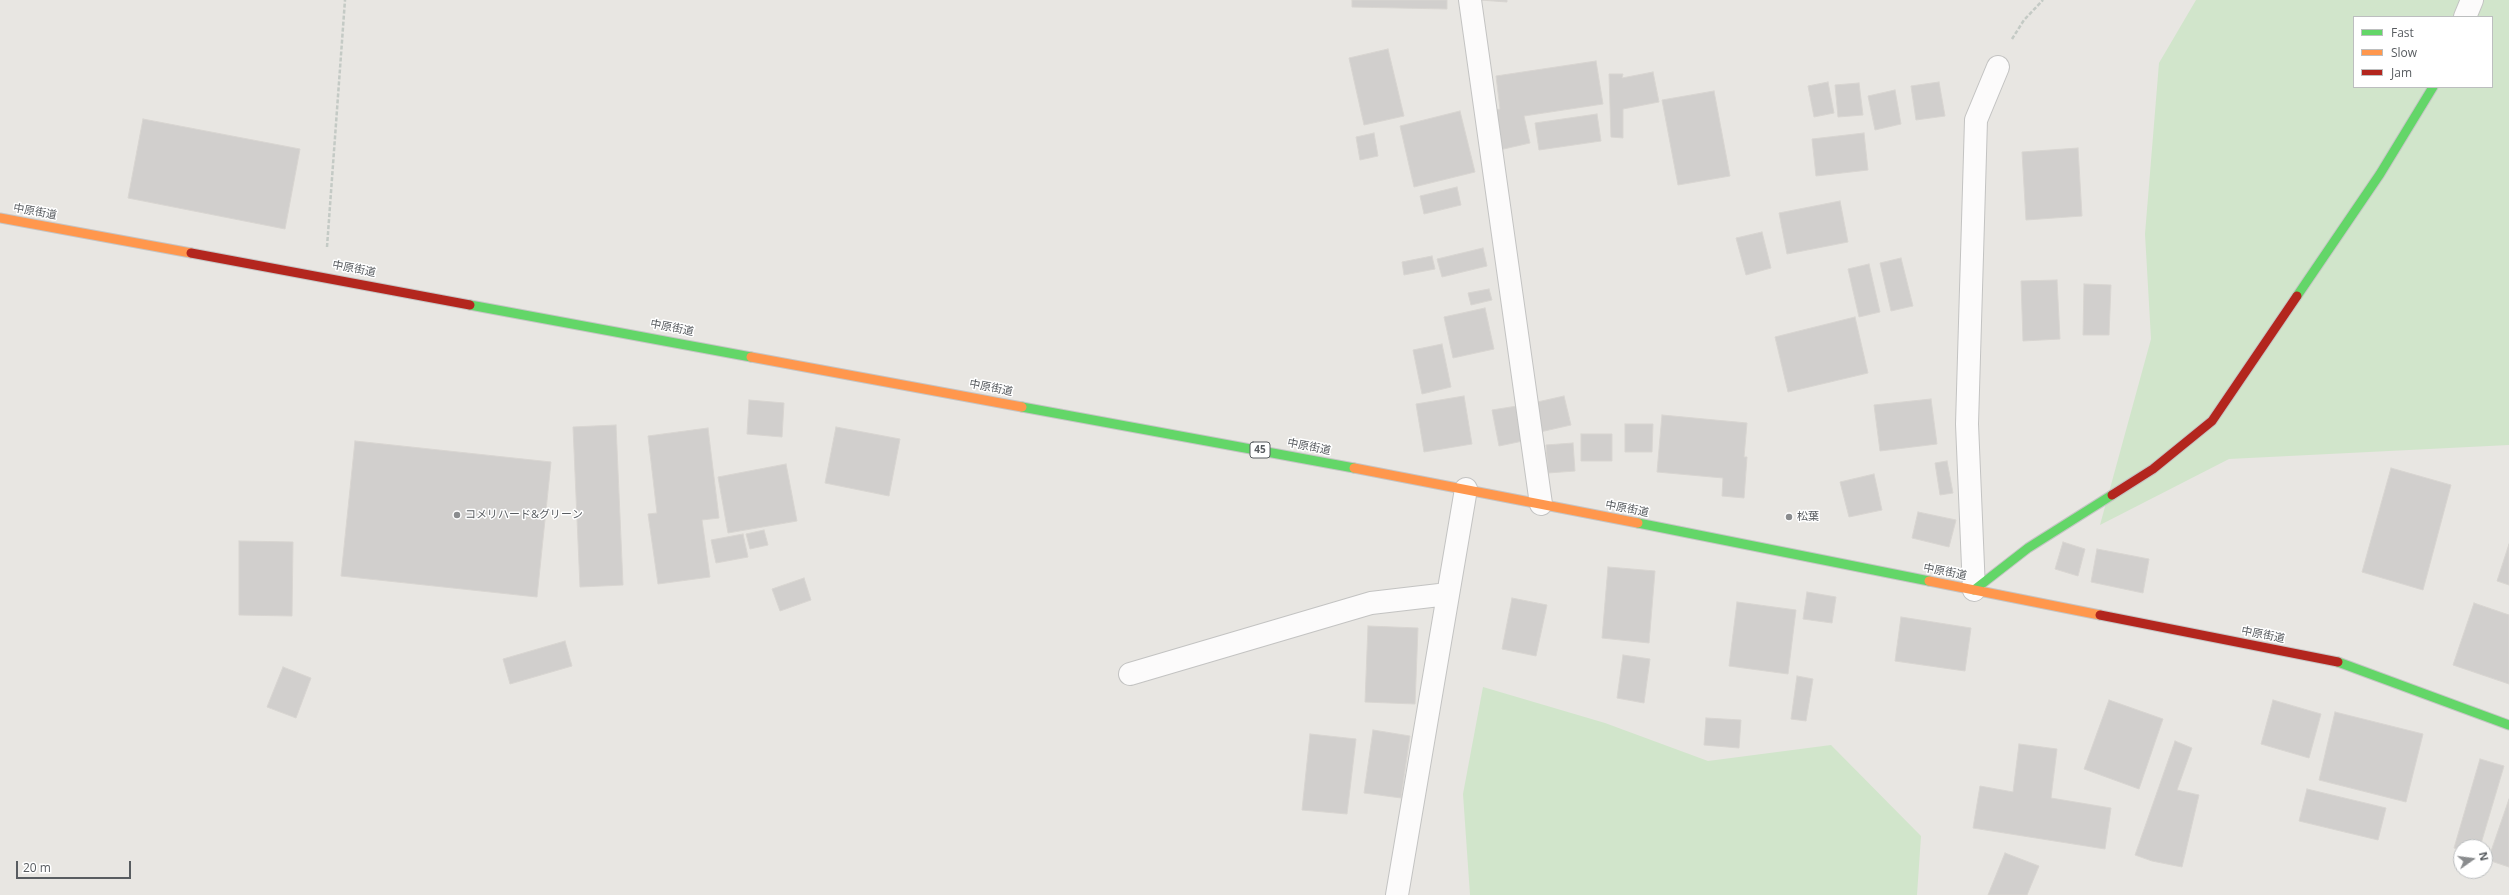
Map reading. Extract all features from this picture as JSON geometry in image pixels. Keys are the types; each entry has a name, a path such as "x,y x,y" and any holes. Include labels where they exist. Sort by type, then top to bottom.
{"main road":[{"path":"1974,590 2028,548 2153,469 2212,420 2380,174 2432,88"},
{"name":"中原街道","path":"0,218 325,276 1466,489 2334,661 2509,725"}],"street":[{"path":"1470,0 1541,504"},
{"path":"2465,16 2472,0"},
{"path":"1974,590 1967,424 1976,120 1998,67"},
{"path":"1397,895 1466,489"},
{"path":"1130,674 1371,603 1448,594"}],"path":[{"path":"325,276 345,0"},
{"path":"1998,67 2024,20 2043,0"}],"green space":[{"path":"2196,0 2509,0 2509,445 2229,459 2100,525 2151,339 2145,234 2159,63"},
{"path":"1483,687 1605,723 1708,761 1831,745 1921,836 1917,895 1470,895 1463,794"}],"building":[{"path":"1352,0 1447,0 1447,9 1352,7"},
{"path":"1480,0 1507,0 1507,2"},
{"path":"1388,49 1404,116 1364,125 1349,58"},
{"path":"1596,61 1603,104 1524,116 1530,143 1495,151 1487,112 1500,109 1496,76"},
{"path":"1653,72 1659,102 1623,109 1623,138 1611,137 1609,74 1623,74 1622,78"},
{"path":"1828,82 1834,113 1814,117 1808,86"},
{"path":"1939,82 1945,116 1916,120 1911,86"},
{"path":"1859,83 1863,115 1838,117 1835,85"},
{"path":"1895,90 1901,124 1875,130 1868,96"},
{"path":"1714,91 1730,176 1678,185 1662,100"},
{"path":"1460,111 1475,172 1414,187 1400,126"},
{"path":"1597,114 1601,141 1539,150 1535,123"},
{"path":"143,119 300,149 285,229 128,198"},
{"path":"1374,133 1378,156 1360,160 1356,137"},
{"path":"1864,133 1868,170 1816,176 1812,139"},
{"path":"2078,148 2082,216 2026,220 2022,152"},
{"path":"1457,187 1461,205 1424,214 1420,196"},
{"path":"1840,201 1848,242 1787,254 1779,213"},
{"path":"1762,232 1771,268 1746,275 1736,238"},
{"path":"1483,248 1487,266 1442,277 1437,259"},
{"path":"1432,256 1435,269 1404,275 1402,262"},
{"path":"1901,258 1913,306 1891,311 1880,263"},
{"path":"1869,264 1880,312 1859,317 1848,269"},
{"path":"2057,280 2060,339 2023,341 2021,281"},
{"path":"2084,284 2111,285 2109,335 2083,335"},
{"path":"1489,289 1492,300 1471,305 1468,293"},
{"path":"1485,308 1494,349 1453,358 1444,317"},
{"path":"1855,317 1868,373 1788,392 1775,337"},
{"path":"1442,344 1451,387 1422,394 1413,350"},
{"path":"1464,396 1472,444 1424,452 1416,404"},
{"path":"1564,396 1571,425 1540,432 1533,403"},
{"path":"1931,399 1937,444 1880,451 1874,405"},
{"path":"749,400 784,403 782,437 747,434"},
{"path":"1517,406 1523,441 1499,446 1492,410"},
{"path":"1662,415 1747,423 1744,457 1747,457 1744,498 1722,496 1723,478 1657,472"},
{"path":"1625,424 1653,424 1652,452 1625,452"},
{"path":"616,425 623,585 580,587 573,427"},
{"path":"836,427 900,439 889,496 825,483"},
{"path":"708,428 719,518 702,520 710,577 658,584 648,514 657,513 648,436"},
{"path":"1581,434 1612,434 1612,461 1581,461"},
{"path":"355,441 551,462 537,597 341,576"},
{"path":"1573,443 1575,471 1548,473 1546,445"},
{"path":"1947,461 1953,493 1940,495 1935,463"},
{"path":"786,464 797,521 728,533 718,477"},
{"path":"2391,468 2451,485 2423,590 2362,572"},
{"path":"1874,474 1882,510 1849,517 1840,482"},
{"path":"1918,512 1956,520 1949,547 1912,538"},
{"path":"764,530 768,545 750,549 746,534"},
{"path":"743,534 748,557 716,563 711,540"},
{"path":"239,541 293,542 292,616 239,615"},
{"path":"2063,542 2085,549 2078,576 2055,569"},
{"path":"2509,544 2509,585 2497,581"},
{"path":"2097,549 2149,559 2143,593 2091,582"},
{"path":"1608,567 1655,571 1649,643 1602,638"},
{"path":"804,578 811,600 780,611 772,589"},
{"path":"1807,592 1836,597 1832,623 1803,619"},
{"path":"1512,598 1547,605 1536,656 1502,649"},
{"path":"1737,602 1796,610 1788,674 1729,666"},
{"path":"2474,603 2509,615 2509,684 2453,665"},
{"path":"1901,617 1971,628 1965,671 1895,661"},
{"path":"1368,626 1418,628 1415,704 1365,702"},
{"path":"565,641 572,666 510,684 503,659"},
{"path":"1623,655 1650,659 1644,703 1617,698"},
{"path":"283,667 311,678 296,718 267,707"},
{"path":"1797,676 1813,679 1806,721 1791,719"},
{"path":"2109,700 2163,719 2139,789 2084,769"},
{"path":"2273,700 2321,714 2309,758 2261,744"},
{"path":"2335,712 2423,734 2406,802 2319,780"},
{"path":"1706,718 1741,720 1739,748 1704,745"},
{"path":"1373,730 1410,736 1401,798 1364,793"},
{"path":"1310,734 1356,739 1347,814 1302,810"},
{"path":"2175,741 2192,748 2177,790 2199,795 2182,867 2152,861 2135,855"},
{"path":"2019,744 2057,749 2051,798 2111,808 2105,849 1973,828 1980,786 2013,792"},
{"path":"2480,759 2504,766 2482,839 2457,839"},
{"path":"2307,789 2386,808 2378,840 2299,821"},
{"path":"2509,799 2509,867 2493,862 2493,845"},
{"path":"2005,853 2039,866 2027,895 1988,895"}],"traffic: fast":[{"path":"2297,296 2380,174 2432,88"},
{"path":"470,305 751,357"},
{"path":"1022,407 1354,468"},
{"path":"1974,590 2028,548 2112,495"},
{"path":"1638,523 1929,581"},
{"path":"2338,662 2509,725"}],"traffic: slow":[{"path":"0,218 191,253"},
{"path":"751,357 1022,407"},
{"path":"1354,468 1638,523"},
{"path":"1929,581 2100,615"}],"traffic: jam":[{"path":"191,253 470,305"},
{"path":"2112,495 2153,469 2212,421 2297,296"},
{"path":"2100,615 2338,662"}],"place":[{"name":"コメリハード&グリーン","path":"457,515"},
{"name":"松葉","path":"1789,517"}]}
